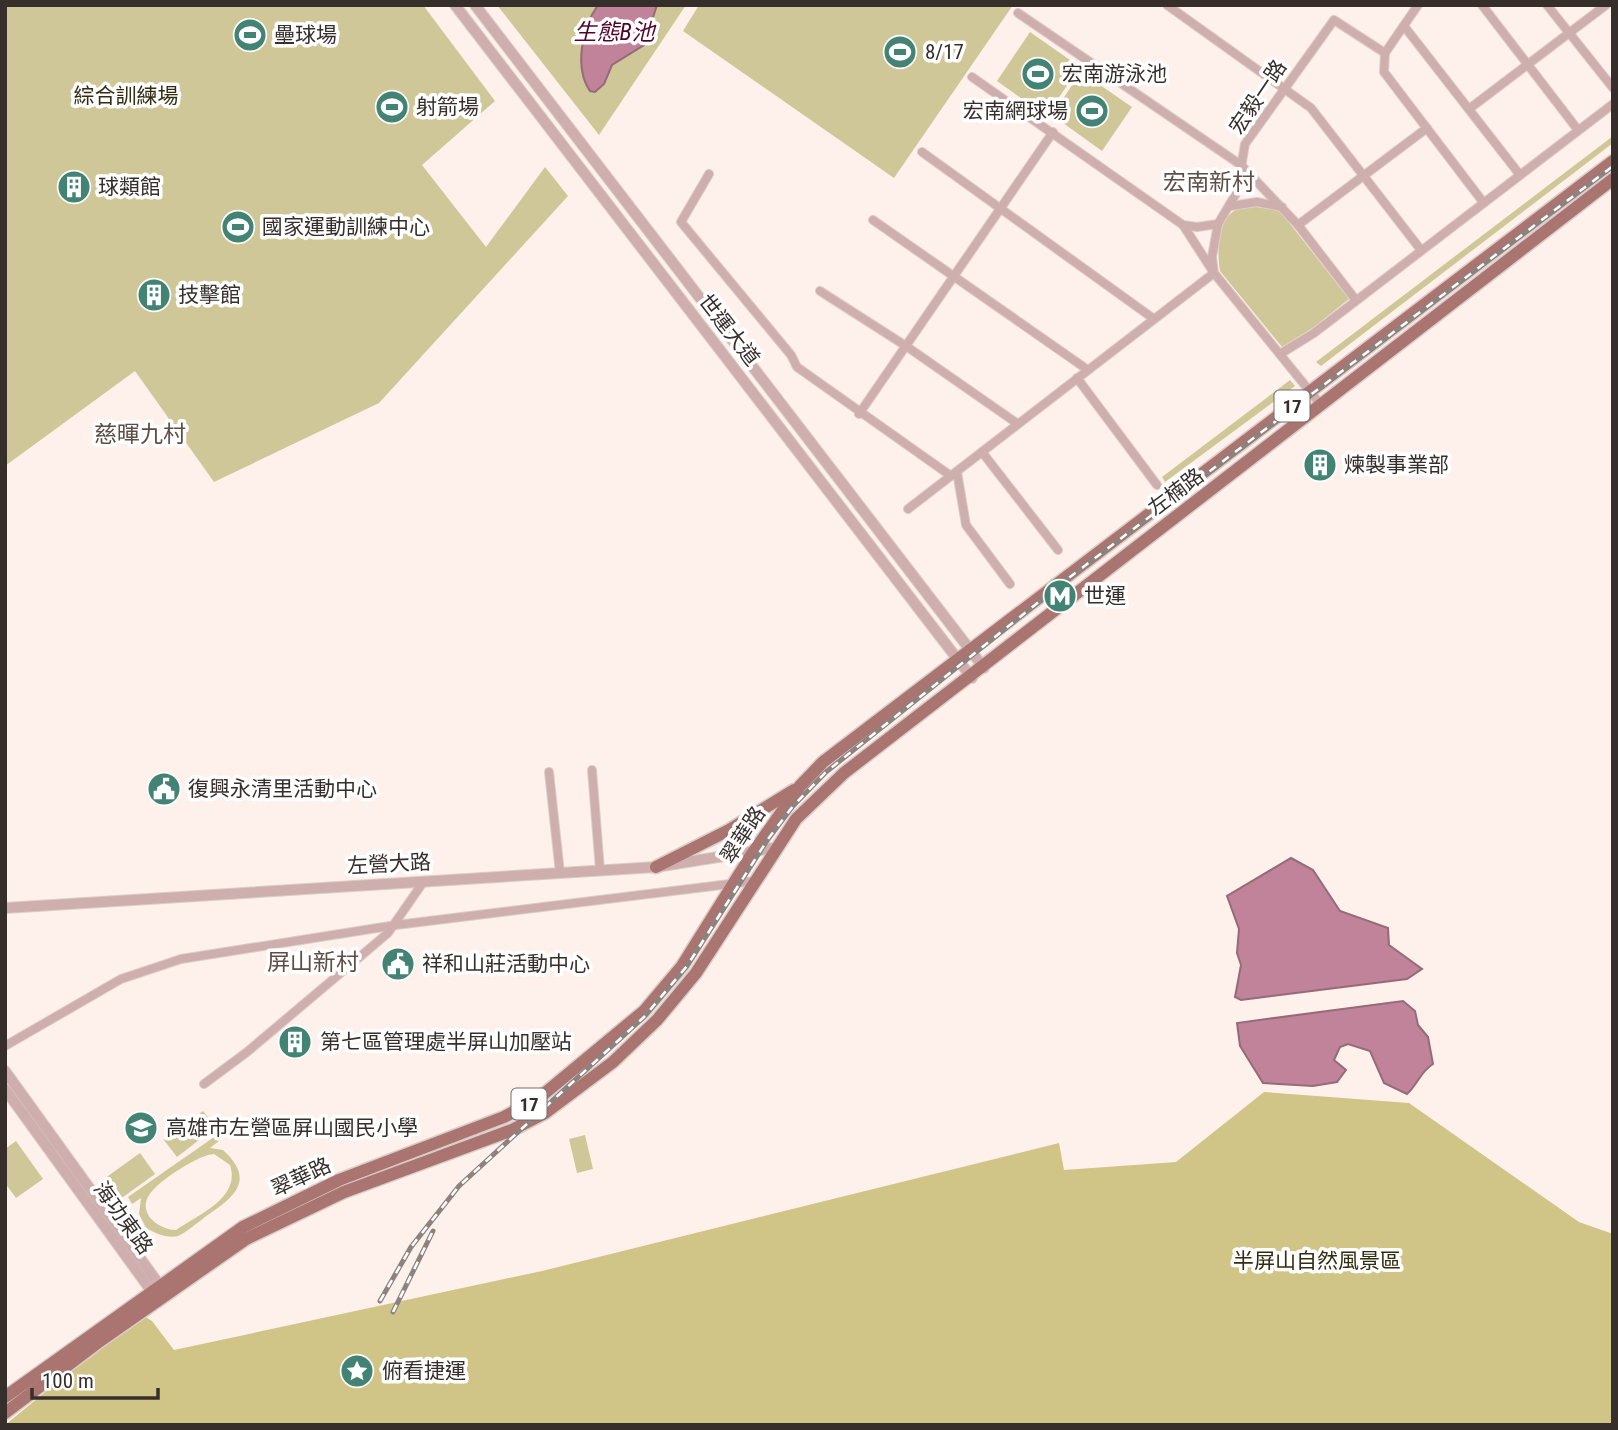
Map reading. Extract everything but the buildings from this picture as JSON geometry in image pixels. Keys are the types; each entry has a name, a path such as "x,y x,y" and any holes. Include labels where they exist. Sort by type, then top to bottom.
{"main road":[{"name":"左楠路","path":"800,786 824,762 970,649 1613,161"},
{"name":"左楠路","path":"774,848 796,819 845,773 972,678 1613,179"},
{"name":"翠華路","path":"5,1413 243,1227 339,1180 504,1116 539,1098 643,1011 682,966 752,854 800,786"},
{"path":"656,867 729,830 800,786"},
{"name":"翠華路","path":"5,1397 158,1292 281,1220 344,1192 512,1129 545,1113 613,1062 657,1020 696,973 774,848"}],"street":[{"name":"世運大道","path":"455,5 972,678"},
{"name":"世運大道","path":"475,5 984,668"},
{"path":"1167,5 1311,108 1421,250"},
{"path":"1418,5 1385,53 1384,72 1483,202"},
{"path":"1482,5 1578,130"},
{"path":"1547,5 1613,88"},
{"path":"1469,108 1606,5"},
{"path":"1018,13 1241,165 1298,225 1355,299"},
{"name":"宏毅一路","path":"1214,273 1212,257 1221,215 1231,206 1237,192 1248,140 1334,20 1385,53"},
{"path":"1404,26 1520,175"},
{"path":"972,77 1183,225 1214,273 1321,405"},
{"path":"1280,354 1314,333 1613,104"},
{"path":"1298,225 1427,128"},
{"path":"859,414 1053,132"},
{"path":"922,152 1154,319"},
{"path":"709,174 681,222 791,355 797,367 859,414 954,474 966,525 1010,584"},
{"path":"1231,206 1258,202 1282,207"},
{"path":"873,220 1088,370"},
{"path":"1183,225 1197,227 1219,224"},
{"path":"908,509 1214,273"},
{"path":"820,291 906,346 1018,424"},
{"path":"1077,378 1157,485"},
{"path":"982,452 1058,550"},
{"path":"592,770 600,870"},
{"path":"549,772 560,873"},
{"name":"左營大路","path":"5,908 656,867 752,854 774,848"},
{"path":"204,1084 344,972 396,925 425,881"},
{"path":"5,1046 64,1009 132,973 181,959 396,925 754,881"},
{"name":"海功東路","path":"5,1072 60,1156 158,1292"},
{"name":"海功東路","path":"5,1089 60,1156"}],"green space":[{"name":"國家運動訓練中心","path":"5,5 423,5 495,101 422,165 486,247 545,167 568,196 379,403 214,482 135,371 5,466"},
{"path":"497,5 686,5 599,135"},
{"path":"699,5 1013,5 894,178 683,31"},
{"name":"宏南游泳池","path":"1030,32 1080,67 1046,116 997,81"},
{"name":"宏南網球場","path":"1081,72 1132,107 1102,151 1052,115"},
{"path":"1613,136 1613,143 1321,366 1316,362"},
{"path":"1257,207 1280,211 1349,299 1314,327 1282,347 1220,271 1219,247 1224,222 1234,211"},
{"path":"1290,380 1295,386 1165,482 1162,477"},
{"name":"半屏山自然風景區","path":"1264,1092 1409,1103 1579,1222 1613,1234 1613,1425 5,1425 141,1314 152,1321 174,1350 542,1271 1059,1143 1064,1170 1176,1162"},
{"path":"203,1111 216,1127 177,1157 164,1140"},
{"path":"217,1135 220,1140 210,1148 223,1150 233,1161 240,1180 232,1196 224,1203 174,1237 157,1234 146,1228 139,1214 141,1198 132,1204 128,1197","holes":["214,1154 230,1165 232,1177 229,1187 224,1196 206,1211 176,1230 161,1226 150,1217 146,1205 148,1197 158,1185 182,1168 199,1158"]},
{"path":"585,1135 593,1169 577,1173 569,1139"},
{"path":"16,1141 43,1179 16,1198 5,1183 5,1149"},
{"path":"140,1153 155,1174 116,1202 101,1181"}],"water":[{"name":"生態B池","path":"598,5 657,5 644,45 612,65 604,84 595,92 590,91 585,82 581,59 584,36"},
{"path":"1291,858 1313,870 1340,911 1388,928 1389,945 1422,969 1407,979 1241,1000 1235,997 1241,965 1237,953 1239,929 1227,896"},
{"path":"1403,1001 1415,1011 1418,1025 1428,1037 1433,1064 1407,1094 1384,1083 1370,1051 1348,1044 1340,1047 1334,1060 1346,1070 1337,1082 1313,1086 1263,1083 1240,1046 1237,1023"}],"railway":[{"path":"380,1301 411,1247 459,1186 644,1017 687,966 768,839 793,806 826,772 1070,577 1613,166"},
{"path":"393,1312 433,1231"}],"place":[{"name":"壘球場","path":"250,35"},
{"name":"8/17","path":"900,52"},
{"name":"宏南游泳池","path":"1038,74"},
{"name":"射箭場","path":"392,107"},
{"name":"宏南網球場","path":"1092,111"},
{"name":"球類館","path":"74,187"},
{"name":"國家運動訓練中心","path":"238,227"},
{"name":"技擊館","path":"154,295"},
{"name":"煉製事業部","path":"1320,465"},
{"name":"世運","path":"1060,596"},
{"name":"復興永清里活動中心","path":"164,789"},
{"name":"祥和山莊活動中心","path":"398,964"},
{"name":"第七區管理處半屏山加壓站","path":"295,1042"},
{"name":"高雄市左營區屏山國民小學","path":"141,1128"},
{"name":"俯看捷運","path":"357,1371"}],"district":[{"name":"宏南新村","path":"1209,182"},
{"name":"慈暉九村","path":"140,434"},
{"name":"屏山新村","path":"313,962"}],"park label":[{"name":"綜合訓練場","path":"126,96"}]}
